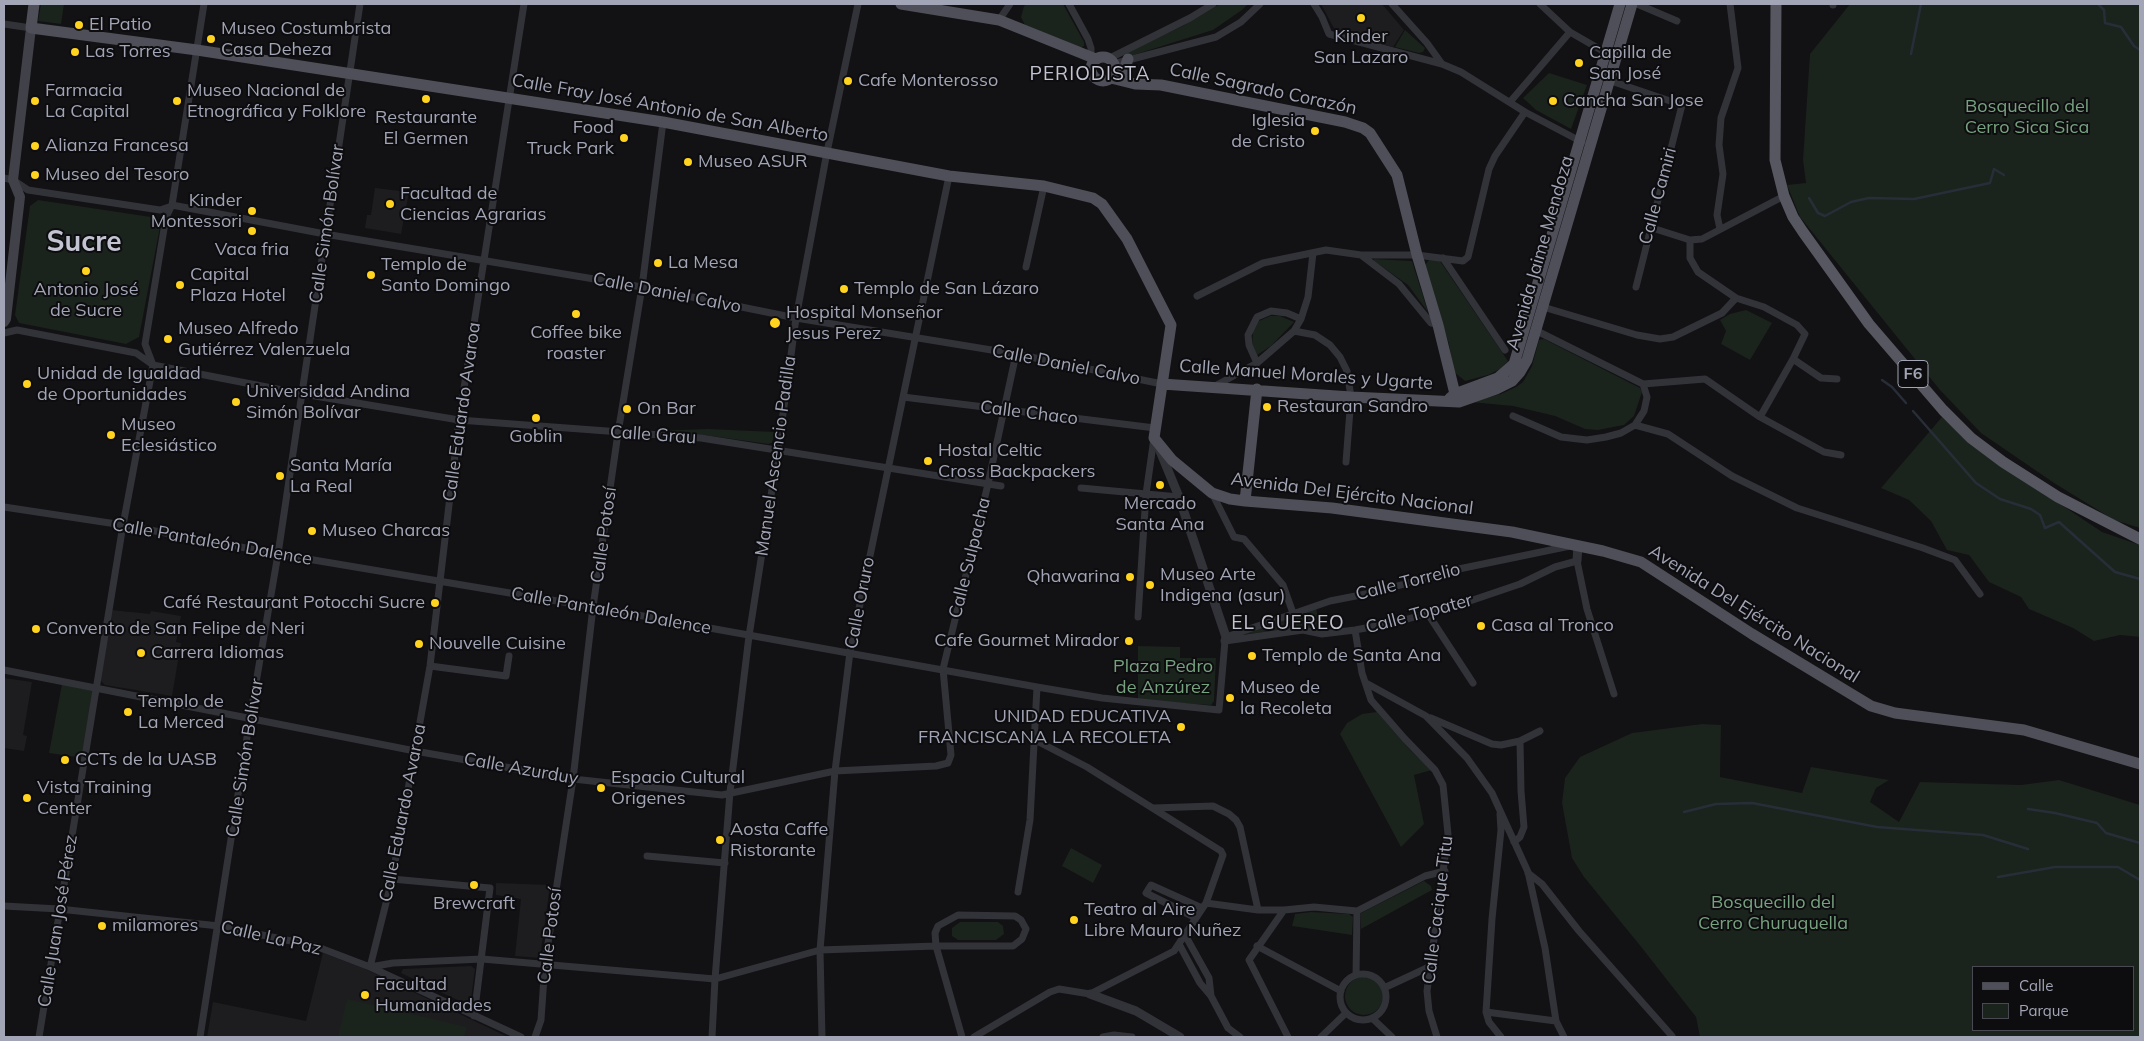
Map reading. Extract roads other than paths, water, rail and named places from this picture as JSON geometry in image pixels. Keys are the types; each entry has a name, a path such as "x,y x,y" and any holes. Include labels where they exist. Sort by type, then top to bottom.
{"highway":[{"name":"F6","path":"1776,4 1774,134 1776,160 1784,196 1793,217 1803,232 1869,324 1943,410 1971,438 2003,462 2058,497 2140,539"}],"main road":[{"path":"4,322 20,197 9,179 34,4"},
{"path":"900,4 999,20 1093,61 1111,61 1114,72 1111,78 1104,82 1096,80 1091,74 1093,61"},
{"name":"Avenida Jaime Mendoza","path":"1451,398 1459,402 1512,381 1524,367 1543,307 1585,143 1610,81 1620,4"},
{"name":"Avenida Jaime Mendoza","path":"1451,398 1498,378 1514,364 1612,55 1632,4"},
{"name":"Calle Fray José Antonio de San Alberto","path":"31,28 197,50 663,122 949,176 1044,186 1093,198 1102,204 1127,239 1171,325 1162,384"},
{"path":"1128,59 1124,70 1128,82"},
{"name":"Calle Sagrado Corazón","path":"1111,78 1128,82 1161,85 1364,128 1376,141 1397,175 1417,255 1438,325 1451,398"},
{"path":"1155,433 1162,384"},
{"name":"Calle Manuel Morales y Ugarte","path":"1162,384 1257,389 1351,397 1451,398"},
{"path":"1245,501 1257,389"},
{"name":"Avenida Del Ejército Nacional","path":"1155,433 1172,460 1212,493 1230,499 1245,501 1332,508 1512,532 1578,545 1641,562 1752,634 1798,660 1860,702 1895,713 2024,730 2140,764"}],"street":[{"path":"152,365 146,344 166,217 172,205 204,4"},
{"name":"Calle Simón Bolívar","path":"200,1037 303,394 324,234 360,4"},
{"name":"Calle Eduardo Avaroa","path":"370,967 392,879 430,666 459,420 524,4"},
{"name":"Manuel Ascencio Padilla","path":"712,1037 730,792 748,636 778,451 796,318 827,152 858,4"},
{"path":"999,20 1010,4"},
{"path":"1069,4 1088,38 1093,61"},
{"path":"1111,61 1213,4"},
{"path":"1111,61 1128,59 1216,36 1241,22 1260,4"},
{"path":"1314,4 1322,16 1329,34 1442,64 1461,72 1525,112 1585,143"},
{"path":"1392,4 1442,64"},
{"path":"1540,4 1570,32 1612,55"},
{"path":"1637,4 1678,21"},
{"path":"1720,229 1717,215 1723,174 1719,145 1721,118 1738,68 1730,4"},
{"path":"4,24 31,28"},
{"path":"1510,102 1570,32"},
{"name":"Calle Camiri","path":"1610,81 1682,105 1649,227 1636,287"},
{"path":"1197,296 1263,263 1326,250 1360,255 1417,255 1464,261 1468,257 1489,169 1495,156 1525,112"},
{"name":"Calle Potosí","path":"535,1037 541,1020 545,963 573,779 594,607 618,433 642,287 663,122"},
{"name":"Calle Oruro","path":"822,1037 820,950 835,771 850,652 949,176"},
{"name":"Calle Daniel Calvo","path":"9,179 28,190 160,210 172,205 484,262 642,287 796,318 1016,354 1162,384"},
{"path":"1026,267 1044,186"},
{"path":"1649,227 1690,240 1702,239 1784,196"},
{"path":"1690,240 1690,258 1698,272 1736,298 1764,307 1797,325 1805,334 1793,359 1760,416"},
{"path":"1214,387 1257,363 1294,331 1301,319 1308,297 1313,253"},
{"path":"1360,255 1400,284 1431,323 1438,325"},
{"path":"1443,258 1505,350"},
{"path":"1543,307 1637,335 1660,339 1673,337 1722,313 1736,298"},
{"path":"1257,363 1249,345 1248,335 1257,317 1271,311 1287,313 1301,319"},
{"path":"4,333 17,330 136,353 152,365"},
{"path":"1535,330 1643,384 1705,379 1760,416 1824,452 1842,455"},
{"path":"1294,331 1315,335 1330,345 1347,371 1351,397 1346,462"},
{"name":"Calle Sulpacha","path":"948,764 951,755 943,669 988,484 1016,354"},
{"path":"1793,359 1821,378 1837,379"},
{"name":"Calle Grau","path":"152,365 303,394 459,420 700,438 1001,486"},
{"name":"Calle Juan José Pérez","path":"39,1037 96,687 152,365"},
{"path":"1513,416 1561,437 1587,440 1621,433 1635,425 1644,412 1647,397 1643,384"},
{"name":"Calle Chaco","path":"903,398 1004,410 1155,433"},
{"path":"1635,425 1668,434 1732,476 1798,508 1955,560 1980,594"},
{"path":"1138,617 1146,494 1155,433"},
{"path":"1155,433 1179,497 1225,639"},
{"path":"1081,488 1179,497"},
{"path":"1212,493 1234,537 1244,539 1283,586 1293,613"},
{"name":"Calle Pantaleón Dalence","path":"4,506 124,525 278,554 594,607 1102,698 1219,710 1225,639"},
{"path":"1578,545 1577,561 1590,617 1614,694"},
{"name":"Calle Torrelio","path":"1225,639 1330,601 1376,592 1454,570 1578,545"},
{"name":"Calle Topater","path":"1225,639 1302,630 1322,634 1355,630 1428,614 1520,584 1554,567 1577,561"},
{"path":"1428,614 1473,683"},
{"name":"Calle Cacique Titu","path":"1355,630 1362,673 1370,700 1405,740 1435,770 1443,785 1448,834 1445,871 1427,991 1429,1011 1437,1037"},
{"path":"430,666 506,676 509,656"},
{"name":"Calle Azurduy","path":"4,670 415,751 573,779 722,795 835,771 948,764"},
{"path":"1366,683 1426,716 1492,744 1501,745 1520,741 1540,732"},
{"path":"1018,892 1030,820 1037,687"},
{"path":"1426,716 1449,738 1481,774 1492,793 1528,872 1545,948 1556,1021 1564,1037"},
{"path":"1033,739 1087,767 1221,851 1223,855 1204,906 1174,951 1090,994"},
{"path":"1514,842 1520,837 1524,827 1520,741"},
{"path":"1154,808 1213,806 1236,820 1240,828 1258,910"},
{"path":"1500,812 1501,830 1492,919 1486,1012 1489,1022 1501,1037"},
{"path":"647,856 725,863"},
{"path":"1196,918 1146,893 1151,885 1204,906 1284,910 1314,906 1357,911 1425,876 1445,871"},
{"path":"1528,872 1542,884 1586,939 1672,1036"},
{"path":"392,879 490,888 474,1016"},
{"name":"Calle La Paz","path":"4,906 59,909 219,926 315,946 370,967 521,1037"},
{"path":"1284,910 1249,960 1288,1037"},
{"path":"1356,976 1357,911"},
{"path":"370,967 393,963 482,959 715,979 820,950 936,946 1013,946 1022,939 1026,929 1021,920 1015,916 958,915 938,926 935,933 936,946 962,1037"},
{"path":"1185,935 1209,978 1211,996"},
{"path":"1179,944 1200,983 1211,996 1228,1028 1240,1037"},
{"path":"1257,946 1341,992"},
{"path":"1384,988 1430,967"},
{"path":"1369,975 1380,982 1384,988 1385,1002 1378,1014 1372,1018 1358,1020 1346,1013 1342,1006 1341,992 1349,979 1356,976 1369,975"},
{"path":"974,1037 1050,992 1059,989 1090,994 1136,1011 1180,1037"},
{"path":"1486,1012 1556,1021"},
{"path":"1322,1037 1346,1013"},
{"path":"1372,1018 1392,1037"},
{"path":"1103,1037 1114,1035 1132,1037"}],"waterway":[{"path":"1911,54 1921,4"},
{"path":"2098,4 2104,10 2105,23 2121,27 2134,46 2140,50"},
{"path":"1809,198 1818,213 1825,216 1851,202 1869,198 1914,199 1990,183 1994,169 2004,175"},
{"path":"1882,380 1892,387 1906,403"},
{"path":"1913,411 1976,483 2000,499 2031,509 2040,515 2045,528 2059,522 2115,572 2140,579"},
{"path":"1684,812 1716,804 1752,803 1877,827 1983,835 2028,849"},
{"path":"2028,809 2097,823 2106,833 2140,843"},
{"path":"1998,877 2055,867 2118,867 2140,880"}],"place":[{"name":"Kinder San Lazaro","path":"1361,18"},
{"name":"El Patio","path":"79,25"},
{"name":"Museo Costumbrista Casa Deheza","path":"211,39"},
{"name":"Las Torres","path":"75,52"},
{"name":"Capilla de San José","path":"1579,63"},
{"name":"Cafe Monterosso","path":"848,81"},
{"name":"Restaurante El Germen","path":"426,99"},
{"name":"Farmacia La Capital","path":"35,101"},
{"name":"Museo Nacional de Etnográfica y Folklore","path":"177,101"},
{"name":"Cancha San Jose","path":"1553,101"},
{"name":"Iglesia de Cristo","path":"1315,131"},
{"name":"Food Truck Park","path":"624,138"},
{"name":"Alianza Francesa","path":"35,146"},
{"name":"Museo ASUR","path":"688,162"},
{"name":"Museo del Tesoro","path":"35,175"},
{"name":"Facultad de Ciencias Agrarias","path":"390,204"},
{"name":"Kinder Montessori","path":"252,211"},
{"name":"Vaca fria","path":"252,231"},
{"name":"La Mesa","path":"658,263"},
{"name":"Antonio José de Sucre","path":"86,271"},
{"name":"Templo de Santo Domingo","path":"371,275"},
{"name":"Capital Plaza Hotel","path":"180,285"},
{"name":"Templo de San Lázaro","path":"844,289"},
{"name":"Coffee bike roaster","path":"576,314"},
{"name":"Hospital Monseñor Jesus Perez","path":"775,323"},
{"name":"Museo Alfredo Gutiérrez Valenzuela","path":"168,339"},
{"name":"Unidad de Igualdad de Oportunidades","path":"27,384"},
{"name":"Universidad Andina Simón Bolívar","path":"236,402"},
{"name":"Restauran Sandro","path":"1267,407"},
{"name":"On Bar","path":"627,409"},
{"name":"Goblin","path":"536,418"},
{"name":"Museo Eclesiástico","path":"111,435"},
{"name":"Hostal Celtic Cross Backpackers","path":"928,461"},
{"name":"Santa María La Real","path":"280,476"},
{"name":"Mercado Santa Ana","path":"1160,485"},
{"name":"Museo Charcas","path":"312,531"},
{"name":"Qhawarina","path":"1130,577"},
{"name":"Museo Arte Indigena (asur)","path":"1150,585"},
{"name":"Café Restaurant Potocchi Sucre","path":"435,603"},
{"name":"Casa al Tronco","path":"1481,626"},
{"name":"Convento de San Felipe de Neri","path":"36,629"},
{"name":"Cafe Gourmet Mirador","path":"1129,641"},
{"name":"Nouvelle Cuisine","path":"419,644"},
{"name":"Carrera Idiomas","path":"141,653"},
{"name":"Templo de Santa Ana","path":"1252,656"},
{"name":"Museo de la Recoleta","path":"1230,698"},
{"name":"Templo de La Merced","path":"128,712"},
{"name":"UNIDAD EDUCATIVA FRANCISCANA LA RECOLETA","path":"1181,727"},
{"name":"CCTs de la UASB","path":"65,760"},
{"name":"Espacio Cultural Origenes","path":"601,788"},
{"name":"Vista Training Center","path":"27,798"},
{"name":"Aosta Caffe Ristorante","path":"720,840"},
{"name":"Brewcraft","path":"474,885"},
{"name":"Teatro al Aire Libre Mauro Nuñez","path":"1074,920"},
{"name":"milamores","path":"102,926"},
{"name":"Facultad Humanidades","path":"365,995"}],"district":[{"name":"PERIODISTA","path":"1090,74"},
{"name":"Sucre","path":"84,243"},
{"name":"EL GUEREO","path":"1288,623"}],"park label":[{"name":"Bosquecillo del Cerro Sica Sica","path":"2027,117"},
{"name":"Plaza Pedro de Anzúrez","path":"1163,678"},
{"name":"Bosquecillo del Cerro Churuquella","path":"1773,913"}]}
